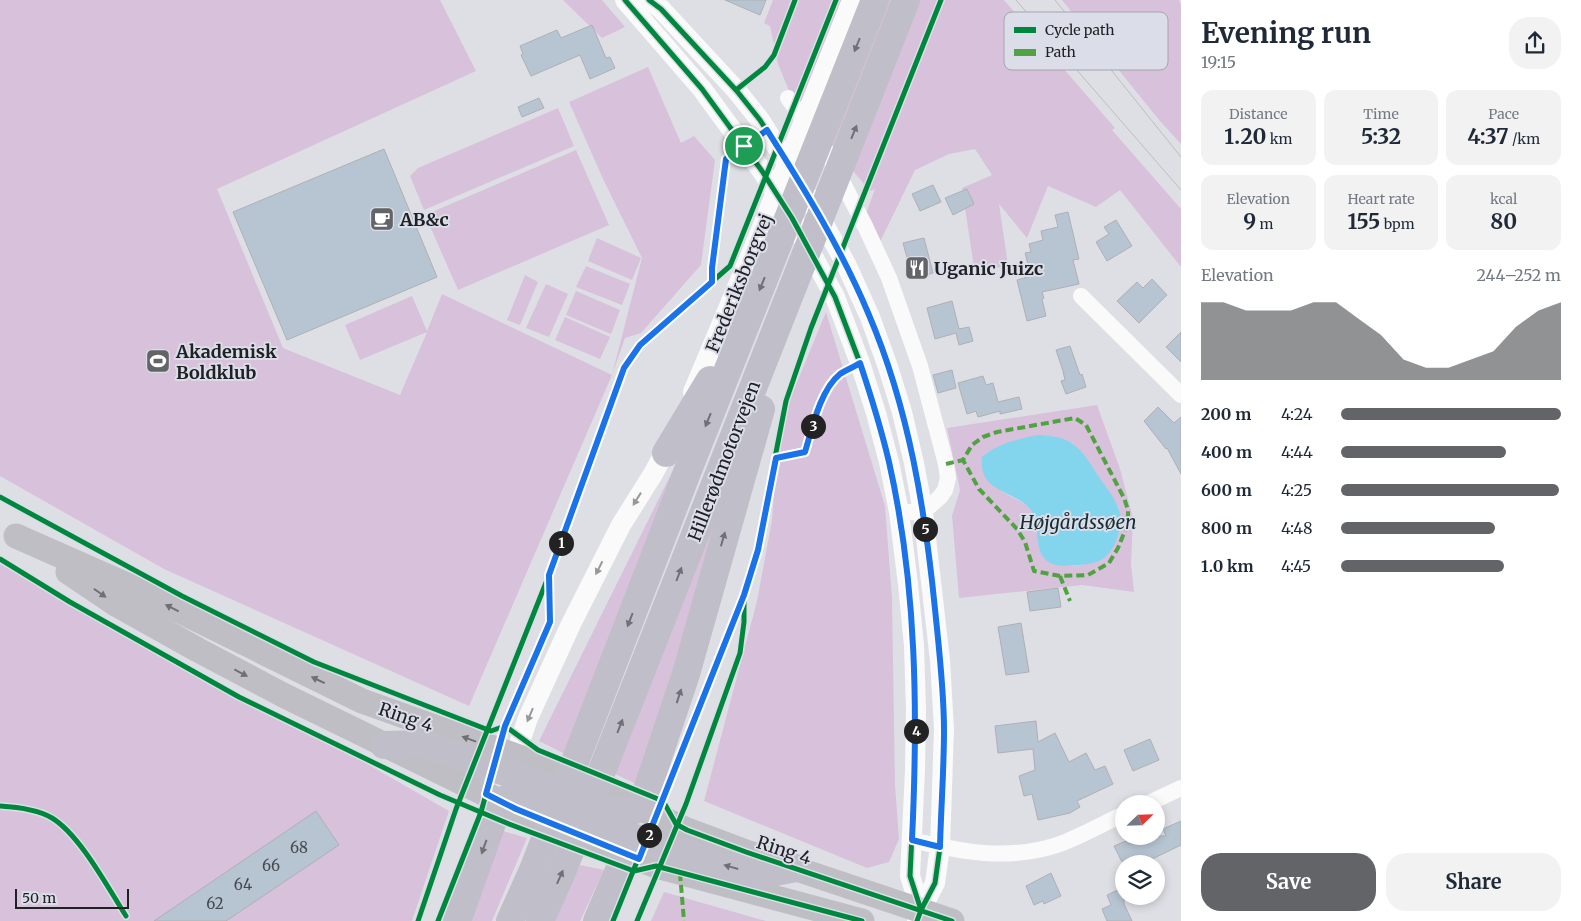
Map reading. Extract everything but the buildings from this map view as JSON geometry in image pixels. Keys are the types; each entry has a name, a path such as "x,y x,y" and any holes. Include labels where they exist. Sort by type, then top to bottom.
{"highway":[{"name":"Hillerødmotorvejen","path":"510,921 533,870 752,310 766,246 876,0"},
{"name":"Hillerødmotorvejen","path":"540,921 562,872 906,0"},
{"path":"597,921 623,827 686,674 757,424 791,291"},
{"path":"666,453 752,310"},
{"path":"384,744 432,746 518,783 606,811 623,827 760,875 796,868"},
{"path":"457,921 518,783"}],"main road":[{"name":"Ring 4","path":"8,530 126,585 362,701 518,783 623,827 656,866 862,921"},
{"name":"Ring 4","path":"8,530 114,603 283,695 384,744"},
{"name":"Ring 4","path":"796,868 919,916 952,921"}],"street":[{"path":"625,0 702,89 728,123 792,218 835,298 860,363 889,462 899,512 908,584 915,673 916,770 910,876 919,916"},
{"path":"649,0 661,10 736,90 763,125 812,203 846,264 870,316 902,412 923,512 940,660 944,729 940,847 935,883 919,916"},
{"name":"Frederiksborgvej","path":"518,783 528,718 571,624 621,524 666,453 713,347 766,246 852,0"},
{"path":"788,98 827,152 866,228 889,278 920,366 948,478 945,490 940,497 923,512 899,512"},
{"path":"1081,296 1181,395"},
{"path":"1165,795 1181,788"},
{"path":"912,840 982,854 1008,855 1058,845 1115,818"}],"shaded area":[{"name":"Akademisk Boldklub","path":"0,0 440,0 476,71 217,189 283,348 400,395 427,332 360,360 345,325 412,296 427,331 442,294 612,375 469,706 164,569 0,476"},
{"path":"563,0 602,0 625,27 602,38"},
{"path":"773,0 1004,0 1014,12 1004,12 1004,70 1065,70 1115,128 1112,130 1181,209 1181,267 1120,190 1096,207 1048,186 1027,238 999,204 1008,265 975,274 962,188 992,175 975,149 949,154 915,170 879,244 866,214 875,189 870,191 793,100 778,64 770,26 764,23"},
{"path":"1062,0 1179,0 1181,5 1181,144 1119,70 1168,70 1168,12 1072,12"},
{"path":"648,67 681,143 694,136 715,160 701,265 641,333 625,338 612,375 642,258 603,179 569,102"},
{"path":"558,108 574,146 424,210 410,176 418,168"},
{"path":"576,150 609,225 458,290 425,215"},
{"path":"597,238 641,258 632,280 588,261"},
{"path":"586,266 630,284 622,305 576,287"},
{"path":"525,275 538,282 520,325 507,320"},
{"path":"546,284 568,294 549,337 526,328"},
{"path":"576,291 620,310 611,334 566,315"},
{"path":"826,312 885,506 892,598 895,785 899,839 889,862 867,868 704,801 757,601 772,520 779,426"},
{"path":"565,317 610,337 600,359 555,340"},
{"path":"1097,405 1120,469 1133,518 1131,564 1134,592 1082,585 959,598 952,516 960,490 947,428","holes":["1072,443 1087,459 1119,508 1082,565 1061,565 1054,563 1045,556 1031,510 1022,502 1001,491"]},
{"path":"743,447 638,785 609,771"},
{"path":"676,464 567,755 539,741"},
{"path":"0,564 317,735 449,811 412,921 0,921"},
{"path":"503,831 527,838 492,921 467,921"},
{"path":"580,865 604,870 580,921 555,921"},
{"path":"664,892 766,921 651,921"}],"water":[{"name":"Højgårdssøen","path":"1037,435 1058,437 1078,448 1115,500 1120,515 1118,536 1108,554 1097,562 1067,566 1048,562 1041,554 1035,521 1030,509 1023,502 998,489 985,478 982,469 982,457 988,452 1015,440"}],"tram line":[{"path":"1016,0 1026,12"},
{"path":"1055,0 1065,12"},
{"path":"1077,70 1181,190"},
{"path":"1111,70 1181,157"}],"marked path":[{"path":"946,464 963,460 972,445 983,437 997,432 1075,418 1086,425 1124,498 1128,510 1128,523 1118,548 1109,563 1088,575 1060,576 1034,571 1025,542 1017,529 979,489 963,460"},
{"path":"1060,576 1070,601"},
{"path":"680,873 684,921"}],"cycle path":[{"path":"625,0 702,89 762,171 792,218 835,297 860,363 889,462 899,512 908,584 914,646 916,709 910,876 921,910"},
{"path":"649,0 661,9 736,90 760,120 812,203 846,264 870,317 902,412 923,512 940,660 944,729 940,847 935,883 917,921"},
{"path":"736,90 765,67 774,55 795,0"},
{"path":"418,921 456,809 549,575 624,368 640,345 730,266 836,0"},
{"path":"637,921 686,804 740,653 744,622 744,595 757,550 786,401 811,328 941,0"},
{"path":"713,282 712,268 726,159 767,131"},
{"path":"776,458 805,452 814,421 827,390 840,374 860,363"},
{"path":"0,497 182,596 314,662 491,731 505,726"},
{"path":"0,559 70,602 239,697 440,795 509,824 634,871 656,866 862,921"},
{"path":"438,921 481,812 505,726 550,622 549,580"},
{"path":"613,921 742,601"},
{"path":"505,726 538,750 663,801 676,824 687,830 746,852 952,921"},
{"path":"0,806 40,812 62,826 93,863 126,916"}],"place":[{"name":"AB&c","path":"382,219"},
{"name":"Uganic Juizc","path":"917,268"},
{"name":"Akademisk Boldklub","path":"158,361"}],"route":[{"path":"767,130 812,203 846,264 870,316 902,412 923,512 940,660 944,729 940,847 912,840 916,770 916,708 914,646 908,584 899,512 889,462 860,363 839,375 827,391 816,414 805,452 776,458 758,550 744,595 639,859 516,809 486,794 505,726 550,622 549,575 624,368 640,345 712,282 712,268 726,159 744,146 767,130"}]}
